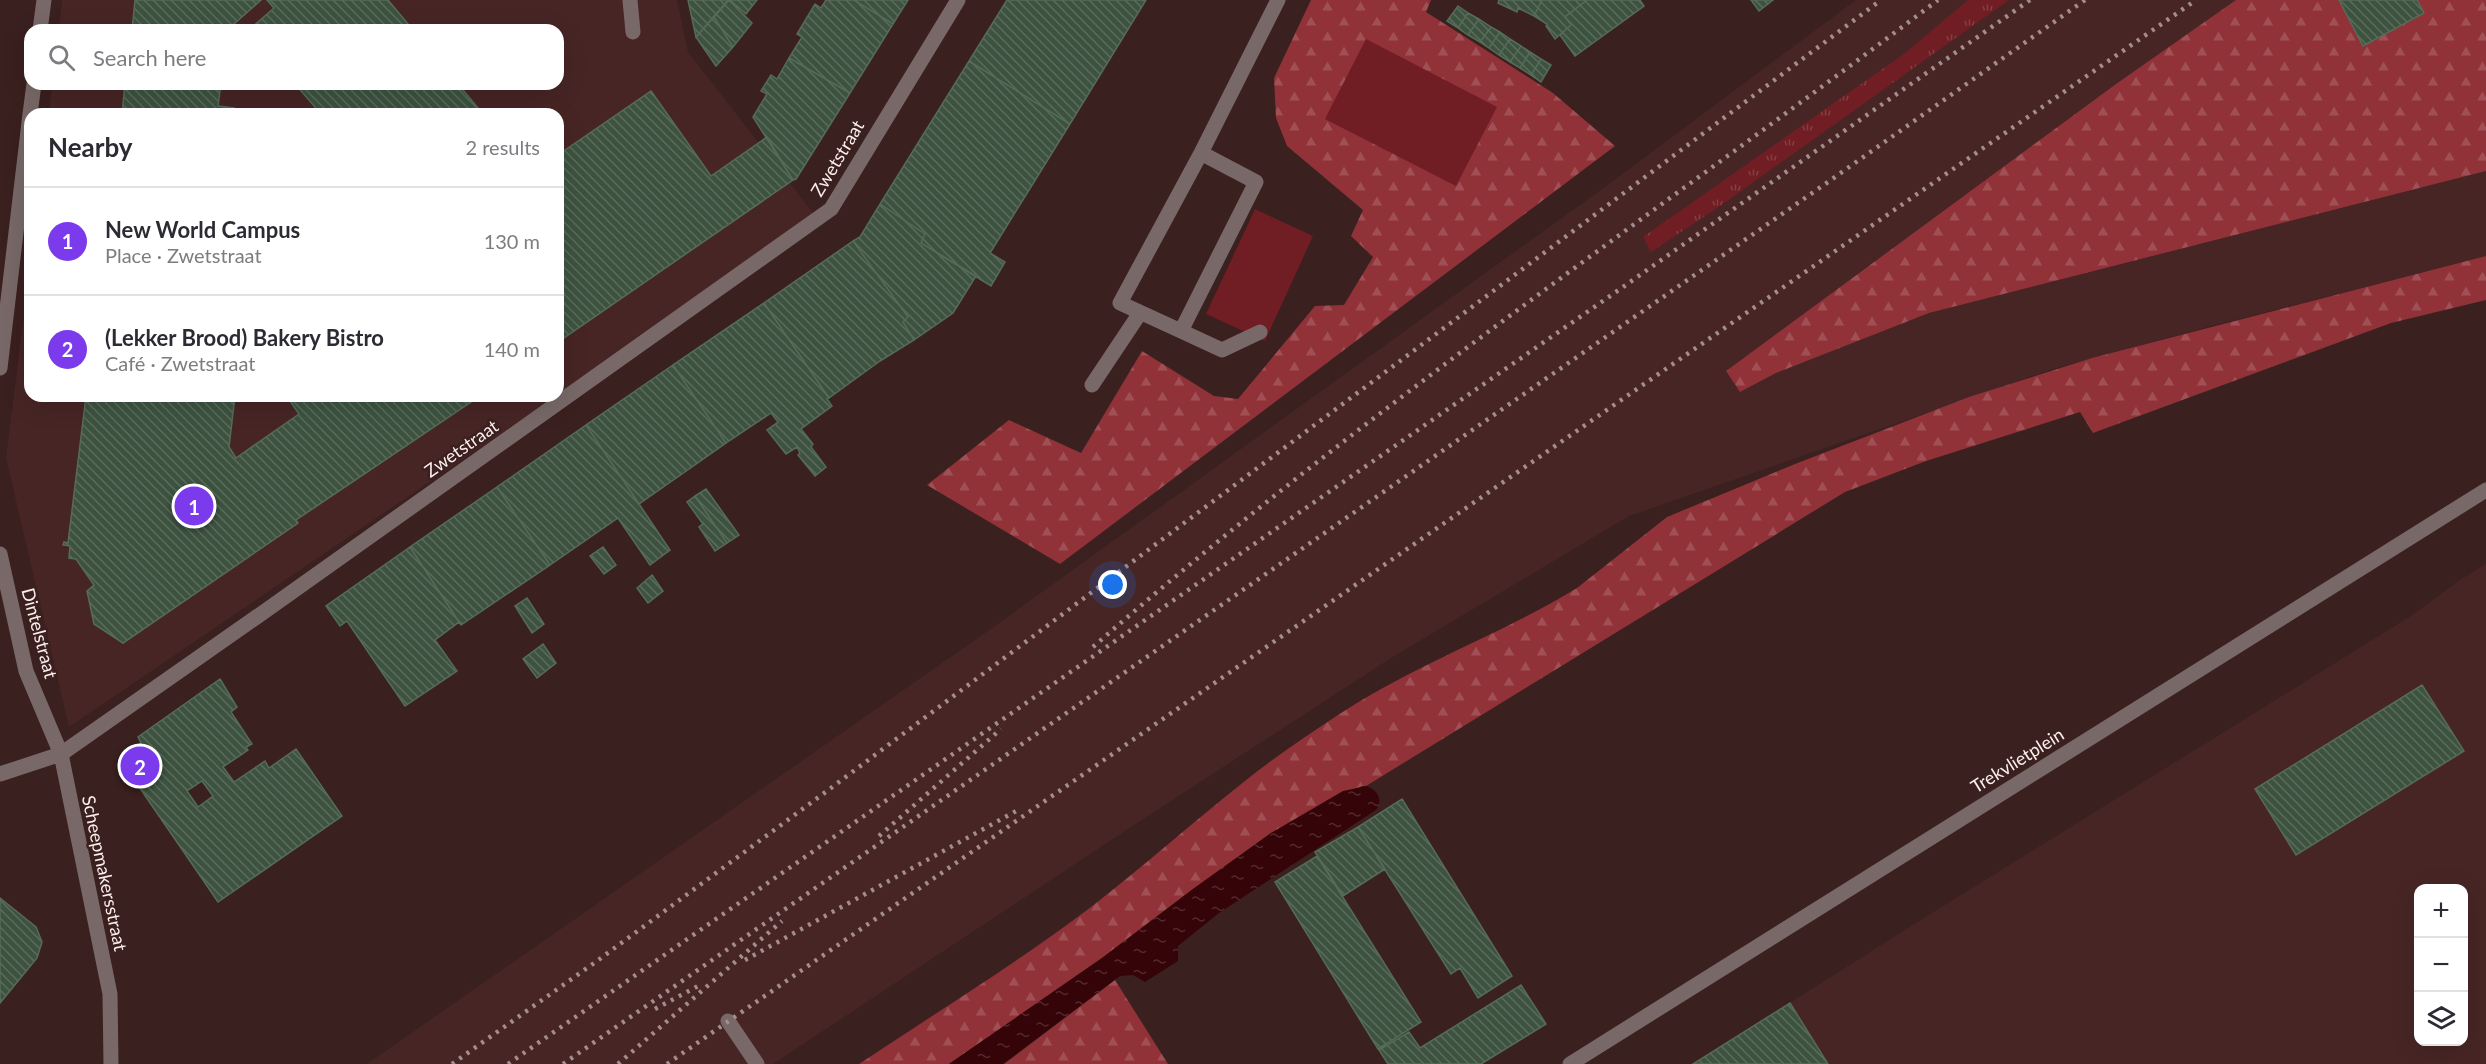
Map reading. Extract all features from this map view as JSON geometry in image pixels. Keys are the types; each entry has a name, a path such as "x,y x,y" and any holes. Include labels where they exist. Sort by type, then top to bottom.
{"street":[{"path":"41,24 44,0"},
{"path":"630,0 633,32"},
{"name":"Zwetstraat","path":"564,399 831,209 958,0"},
{"path":"1260,332 1222,350 1119,303 1201,153 1278,0"},
{"path":"31,108 33,90"},
{"path":"1181,331 1256,182 1201,153"},
{"path":"0,368 24,165"},
{"path":"1092,385 1140,313"},
{"name":"Zwetstraat","path":"61,754 559,402"},
{"name":"Trekvlietplein","path":"1570,1064 2486,490"},
{"name":"Dintelstraat","path":"0,554 26,672 61,754"},
{"path":"0,774 61,754"},
{"name":"Scheepmakersstraat","path":"61,754 110,994 111,1064"},
{"path":"728,1021 757,1064"}],"shaded area":[{"path":"62,0 677,0 688,52 817,218 564,390 564,108 50,108 51,90 564,90 564,24 60,24"},
{"path":"1856,0 2237,0 2116,84 1726,371 1740,392 1776,373 1929,313 2486,171 2486,256 2056,368 1629,516 1391,658 773,1064 367,1064 988,631 1609,184"},
{"path":"24,315 24,402 547,402 69,727 6,458"},
{"path":"2486,564 2486,1064 1693,1064 1924,918 2411,616"}],"green space":[{"path":"1311,0 1431,0 1426,12 1553,93 1615,146 1060,564 927,485 1009,420 1081,453 1142,351 1214,396 1238,399 1315,306 1344,305 1373,257 1351,236 1363,210 1287,146 1276,118 1274,78"},
{"path":"1968,0 2009,0 1720,206 1651,252 1643,237 1904,54"},
{"path":"2236,0 2486,0 2486,171 1929,313 1776,373 1740,392 1726,371 2116,84"},
{"path":"1366,39 1497,107 1456,186 1325,119"},
{"path":"1255,209 1313,236 1265,341 1206,314"},
{"path":"2486,256 2486,300 2391,323 2093,433 2080,412 1926,461 1845,492 1366,786 1271,833 1102,958 949,1064 859,1064 1063,928 1256,772 1314,731 1396,681 1518,621 1577,588 1667,517 1795,464 1969,397 2092,358"},
{"path":"1115,980 1168,1064 1004,1064"}],"water":[{"path":"1366,786 1378,795 1379,802 1376,810 1219,913 1178,946 1178,961 1145,982 1133,975 1120,976 1003,1064 949,1064 1102,958 1271,833 1343,791"}],"building":[{"path":"135,0 261,0 234,24 133,24"},
{"path":"267,0 388,0 408,24 256,24 274,8"},
{"path":"688,0 728,0 696,37"},
{"path":"729,0 752,23 733,47 714,17"},
{"path":"730,0 757,0 746,14"},
{"path":"826,0 854,0 893,24 850,93 789,58 802,37 797,34 815,4 821,8"},
{"path":"854,0 908,0 893,24"},
{"path":"1007,0 1146,0 1070,124 969,61"},
{"path":"1499,0 1542,0 1534,16 1518,8 1517,12 1498,3"},
{"path":"1542,0 1587,0 1565,17 1571,25 1555,39 1546,26 1547,24 1534,16"},
{"path":"1587,0 1640,0 1644,6 1575,56 1560,35 1571,25 1565,17"},
{"path":"1751,0 1773,0 1759,11"},
{"path":"2339,0 2417,0 2424,13 2363,46"},
{"path":"1458,6 1468,13 1458,28 1447,21"},
{"path":"1468,13 1479,19 1468,35 1458,28"},
{"path":"714,17 733,47 716,66 696,37"},
{"path":"1479,19 1491,27 1480,42 1468,35"},
{"path":"1491,27 1500,32 1489,48 1480,42"},
{"path":"1500,32 1510,39 1499,55 1489,48"},
{"path":"1510,39 1521,46 1510,62 1499,55"},
{"path":"1521,46 1530,52 1520,68 1510,62"},
{"path":"1530,52 1541,59 1531,75 1520,68"},
{"path":"789,58 850,93 796,179 793,180 753,117 767,94 761,91 771,75 777,79"},
{"path":"1541,59 1551,65 1541,82 1531,75"},
{"path":"969,61 1070,124 990,253 1005,262 991,286 921,243 925,234 880,204"},
{"path":"124,90 220,90 218,106 234,108 123,108"},
{"path":"300,90 463,90 478,108 316,108"},
{"path":"651,91 711,176 767,137 793,180 564,338 564,151"},
{"path":"880,204 925,234 921,243 976,276 953,313 914,340 903,322 908,317 853,241 860,237"},
{"path":"853,241 908,317 903,322 914,340 880,361 829,398 764,303"},
{"path":"764,303 829,398 827,399 832,406 801,429 826,467 815,476 798,455 800,453 797,447 786,454 767,430 778,422 771,413 726,443 673,365"},
{"path":"673,365 726,443 639,504 586,425"},
{"path":"85,402 234,402 229,447 236,458 299,414 291,402 471,402 296,520 298,523 123,643 94,624 87,591 94,585 76,559 69,558 70,546 63,545 64,542 68,543"},
{"path":"586,425 670,550 650,565 618,518 550,565 497,487"},
{"path":"497,487 550,565 461,625 410,547"},
{"path":"706,489 739,535 727,543 695,496"},
{"path":"695,496 727,543 715,551 699,527 703,524 687,502"},
{"path":"410,547 459,622 435,640 457,671 405,706 347,621 340,626 326,606"},
{"path":"603,547 616,565 604,574 590,556"},
{"path":"652,575 663,591 648,603 637,588"},
{"path":"527,598 544,624 532,633 515,606"},
{"path":"543,644 556,663 537,678 523,659"},
{"path":"220,679 237,707 231,712 252,744 246,747 248,750 223,767 234,782 265,761 269,768 296,749 342,816 218,902 133,778 135,777 128,766 124,768 123,766 126,765 128,752 141,743 138,737","holes":["202,781 213,796 198,807 187,791"]},
{"path":"2422,685 2464,751 2296,855 2255,789"},
{"path":"1402,799 1512,976 1478,998 1460,968 1451,974 1358,827"},
{"path":"1358,827 1385,869 1343,896 1315,852"},
{"path":"1317,856 1421,1022 1378,1049 1275,882"},
{"path":"0,898 36,927 42,942 37,958 0,1003"},
{"path":"1521,985 1546,1024 1481,1064 1388,1064 1379,1050 1409,1032 1420,1048"},
{"path":"1790,1003 1828,1064 1693,1064"}],"railway":[{"path":"452,1064 597,961 831,788 1881,0"},
{"path":"1093,647 1194,561 1403,396 1938,0"},
{"path":"508,1064 1623,287 2030,0"},
{"path":"563,1064 1828,182 2085,0"},
{"path":"667,1064 2196,0"},
{"path":"879,836 1001,729"},
{"path":"745,960 1018,810"},
{"path":"618,1064 782,921"},
{"path":"655,1009 700,985"}],"place":[{"name":"New World Campus","path":"194,506"},
{"name":"(Lekker Brood) Bakery Bistro","path":"140,766"}]}
